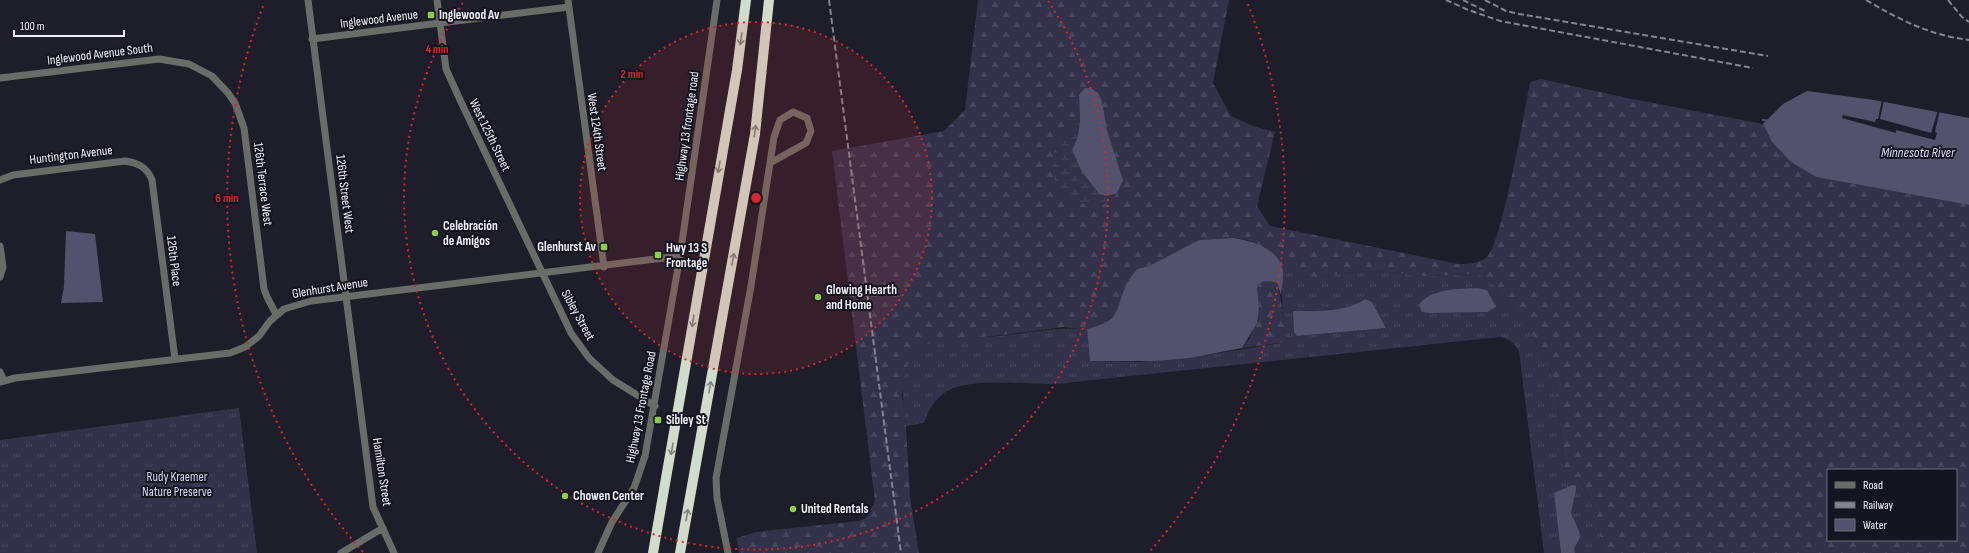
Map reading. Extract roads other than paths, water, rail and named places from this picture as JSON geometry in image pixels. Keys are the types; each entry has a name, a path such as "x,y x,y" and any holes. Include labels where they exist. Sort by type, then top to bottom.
{"highway":[{"path":"653,553 735,77 746,0"},
{"path":"680,553 755,134 769,0"}],"street":[{"name":"126th Street West","path":"308,0 358,391"},
{"name":"West 125th Street","path":"437,0 446,69 543,274"},
{"name":"Highway 13 frontage road","path":"680,256 717,0"},
{"name":"Inglewood Avenue","path":"312,39 440,23 568,4"},
{"name":"West 124th Street","path":"568,4 604,267"},
{"name":"Inglewood Avenue South","path":"0,78 159,59 179,62 201,69"},
{"name":"126th Terrace West","path":"201,69 212,76 228,93 240,115 244,128 264,289 276,314"},
{"path":"728,553 717,498 716,478 751,286 774,137 780,120 793,112 807,118 811,131 806,143 770,163"},
{"name":"Huntington Avenue","path":"0,180 12,175 125,160 137,163 144,167"},
{"name":"126th Place","path":"144,167 152,180 174,359"},
{"path":"0,246 3,267 0,277"},
{"name":"Glenhurst Avenue","path":"2,382 15,378 230,352 244,347 259,336 276,314 296,304 604,267 680,256"},
{"name":"Highway 13 Frontage Road","path":"598,553 612,522 634,488 645,456 655,406 680,256"},
{"name":"Sibley Street","path":"543,274 571,333 589,358 614,380 655,406"},
{"path":"0,372 2,382"},
{"name":"Hamilton Street","path":"358,391 373,507 394,553"},
{"path":"341,553 383,528"}],"water":[{"path":"1085,88 1091,88 1098,93 1102,101 1107,130 1123,180 1117,193 1106,196 1099,194 1082,172 1072,150 1078,136 1080,120 1079,95"},
{"name":"Minnesota River","path":"1807,91 1874,100 1969,118 1969,205 1816,177 1791,162 1772,142 1763,124 1783,104"},
{"path":"66,231 95,234 103,302 61,303 64,286"},
{"path":"1233,238 1254,243 1267,249 1277,258 1283,271 1281,295 1277,283 1267,281 1257,285 1259,307 1257,323 1242,348 1190,358 1154,361 1090,361 1087,329 1098,326 1112,319 1118,309 1126,285 1137,269 1149,266 1199,240"},
{"path":"1478,288 1487,290 1496,307 1487,312 1431,313 1422,312 1419,305 1424,299 1438,292 1454,289"},
{"path":"1365,299 1372,302 1386,328 1297,336 1294,332 1293,311 1339,309 1348,307"},
{"path":"1572,485 1576,486 1576,490 1571,513 1580,537 1574,549 1575,553 1561,553 1554,493"}],"waterway":[{"path":"1763,120 1770,121"}],"railway":[{"path":"829,0 901,553"},
{"path":"1446,0 1500,21 1753,68"},
{"path":"1463,0 1485,11"},
{"path":"1485,0 1506,11 1519,14 1768,56"},
{"path":"1866,0 1915,26 1954,38 1969,40"},
{"path":"1948,0 1962,17 1969,22"}],"place":[{"name":"Inglewood Av","path":"431,15"},
{"name":"Celebración de Amigos","path":"435,233"},
{"name":"Glenhurst Av","path":"604,247"},
{"name":"Hwy 13 S Frontage","path":"658,255"},
{"name":"Glowing Hearth and Home","path":"818,297"},
{"name":"Sibley St","path":"658,420"},
{"name":"Chowen Center","path":"565,496"},
{"name":"United Rentals","path":"793,509"}],"park label":[{"name":"Rudy Kraemer Nature Preserve","path":"177,484"}]}
